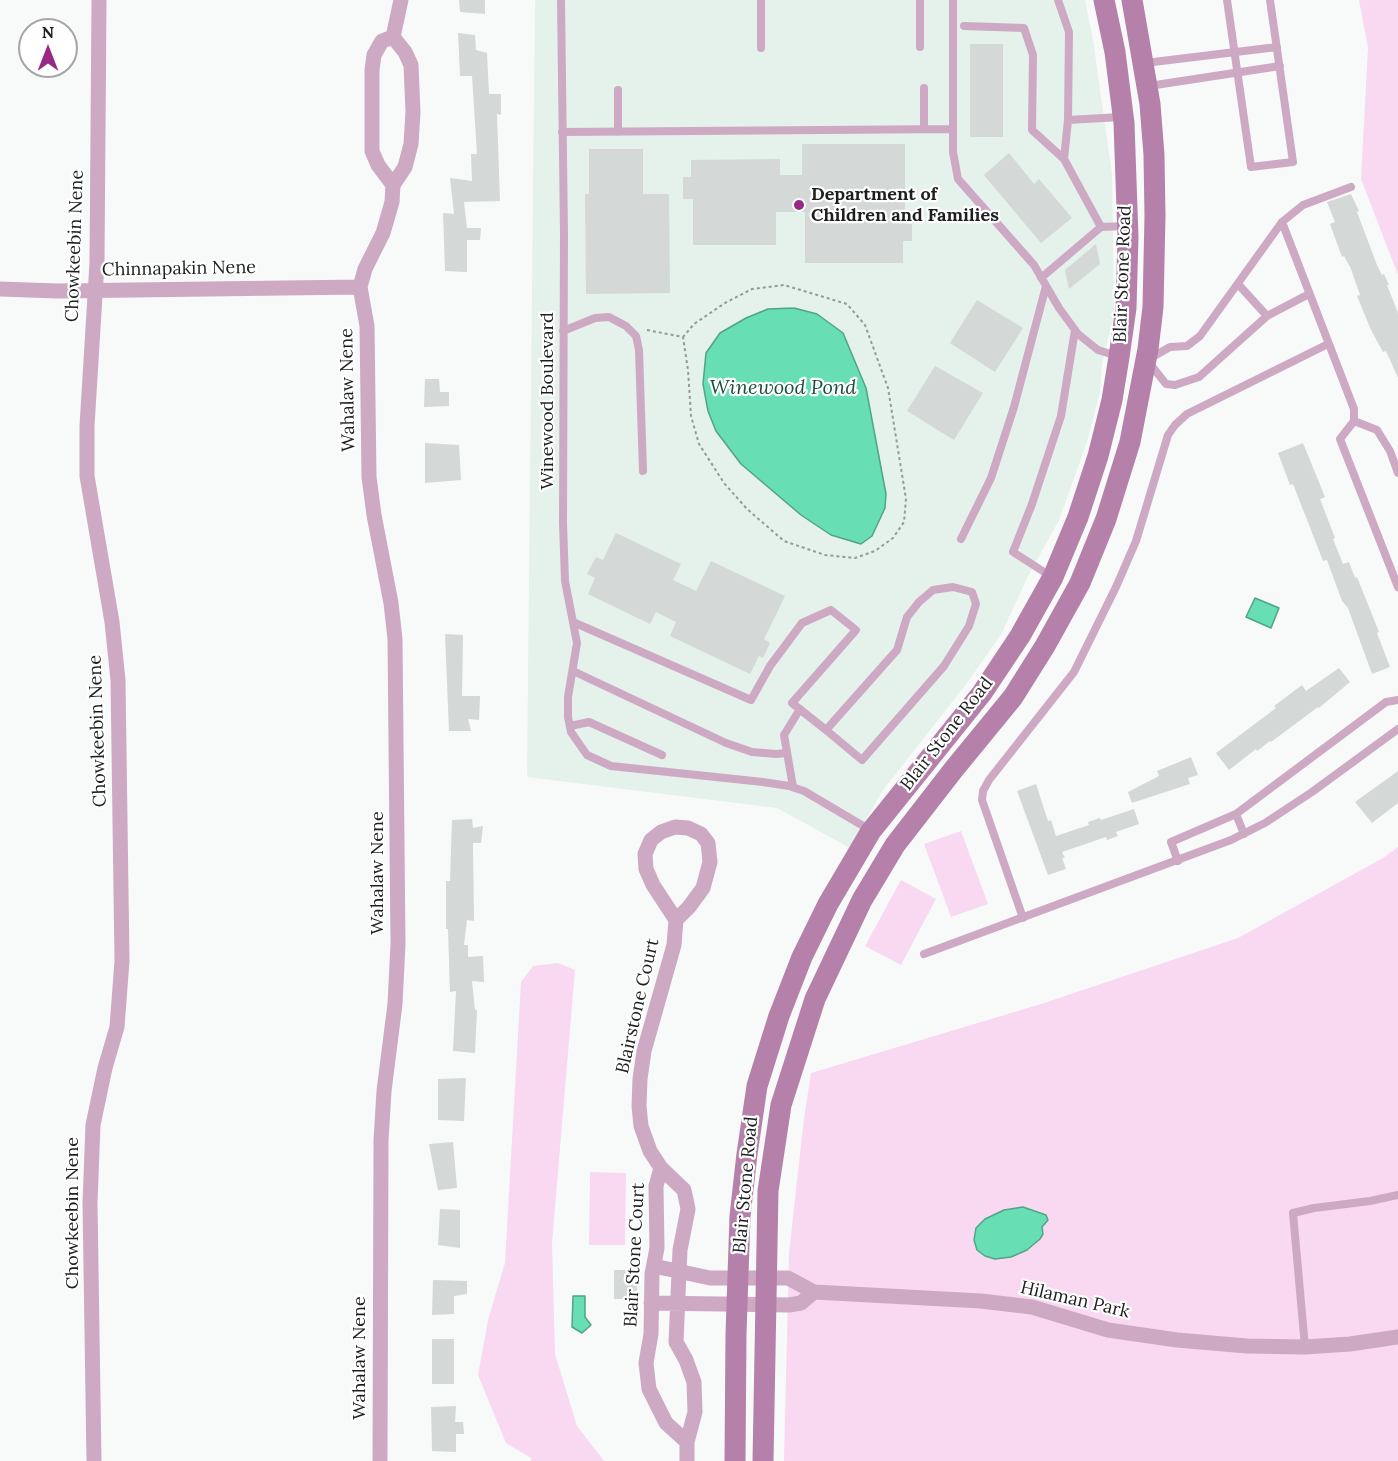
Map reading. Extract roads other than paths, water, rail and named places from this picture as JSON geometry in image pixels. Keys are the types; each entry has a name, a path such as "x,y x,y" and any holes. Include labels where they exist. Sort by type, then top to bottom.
{"main road":[{"name":"Blair Stone Road","path":"735,1461 740,1216 757,1086 779,1016 802,957 828,904 871,831 982,693 1020,636 1053,577 1078,517 1098,456 1112,400 1126,308 1128,226 1124,117 1115,51 1104,0"},
{"name":"Blair Stone Road","path":"763,1461 768,1191 781,1105 815,999 862,900 895,845 1013,698 1076,590 1107,519 1131,441 1147,360 1153,307 1155,216 1151,114 1132,0"},
{"path":"1124,117 1151,114"},
{"path":"1119,357 1147,360"},
{"path":"1053,577 1076,590"},
{"path":"871,831 895,845"}],"street":[{"name":"Chowkeebin Nene","path":"94,1460 90,1203 93,1125 105,1068 117,1027 122,961 118,680 112,622 87,476 87,426 97,263 99,0"},
{"path":"393,37 401,0"},
{"path":"360,287 365,269 383,233 392,202 393,185 405,167 411,144 413,112 411,64 393,37"},
{"path":"393,37 382,41 374,55 372,70 372,151 378,165 393,185"},
{"name":"Chinnapakin Nene","path":"0,289 360,287"},
{"name":"Wahalaw Nene","path":"360,287 367,326 369,477 395,639 398,944 395,1004 384,1091 381,1141 380,1461"},
{"name":"Blairstone Court","path":"661,1168 650,1151 641,1126 640,1079 644,1051 674,945 676,920 653,885 646,869 645,854 651,840 661,832 675,827 688,828 701,834 708,843 710,862 703,888 676,920"},
{"name":"Blair Stone Court","path":"687,1442 666,1423 649,1389 646,1363 651,1334 651,1303 657,1248 656,1186 661,1168 684,1190 688,1209 680,1250 676,1342 686,1359 694,1382 695,1412 687,1442 687,1461"},
{"path":"654,1266 710,1278 766,1278"},
{"name":"Hilaman Park","path":"766,1278 788,1278 814,1292 981,1300 1032,1307 1108,1330 1177,1340 1247,1346 1305,1347 1350,1344 1398,1337"},
{"name":"Hilaman Park","path":"737,1305 801,1303 814,1292"},
{"path":"651,1303 737,1305"}],"lane":[{"name":"Winewood Boulevard","path":"561,0 564,546 566,581 577,643 568,697 571,732 587,755 611,766 763,782 793,788 804,791 871,831"},
{"path":"760,48 761,0"},
{"path":"920,0 920,47"},
{"path":"953,0 952,129 958,179 1034,265 1075,330 1098,350 1119,357"},
{"path":"1058,0 1068,32 1068,120 1064,159"},
{"path":"1227,0 1251,167 1293,162 1270,0"},
{"path":"964,26 1024,28 1034,55 1032,130 1064,159 1101,227"},
{"path":"1143,63 1277,47"},
{"path":"1147,87 1280,66"},
{"path":"924,88 924,129"},
{"path":"618,90 618,132"},
{"path":"1068,120 1124,117"},
{"path":"561,132 952,129"},
{"path":"1309,294 1266,316 1199,377 1174,385 1166,384 1147,360 1170,347 1187,346 1200,336 1282,222 1303,205 1351,187"},
{"path":"1282,222 1354,410 1354,421 1340,439 1398,587"},
{"path":"1041,278 1101,227 1128,226"},
{"path":"1238,284 1266,316"},
{"path":"961,539 991,478 1020,387 1046,286"},
{"path":"562,332 595,318 609,317 626,326 636,336 639,350 643,471"},
{"path":"1053,577 1013,552 1040,482 1061,417 1075,330"},
{"path":"1023,918 982,800 983,791 989,780 1074,672 1136,541 1168,435 1174,425 1187,414 1328,344"},
{"path":"1354,421 1377,430 1390,451 1398,473"},
{"path":"573,622 751,700 770,666 802,623 831,610 856,630 792,703 862,760 944,666 969,626 976,604 972,592 953,587 933,590 919,602 907,617 897,650 826,730"},
{"path":"573,671 726,743 752,752 787,753"},
{"path":"1178,861 1171,842 1236,814 1386,702 1398,700"},
{"path":"793,788 784,735 800,710"},
{"path":"570,726 589,722 662,755"},
{"path":"924,954 1178,861 1244,834 1312,792 1398,729"},
{"path":"1236,814 1244,834"},
{"path":"1305,1347 1293,1213 1398,1195"}],"water":[{"name":"Winewood Pond","path":"794,308 817,314 843,333 866,388 886,494 885,508 872,536 861,544 831,535 801,515 741,464 716,431 708,411 703,384 706,353 720,333 768,309"},
{"path":"1255,598 1279,608 1271,628 1246,617"},
{"path":"1023,1207 1046,1215 1048,1220 1042,1227 1043,1234 1040,1239 1027,1250 1011,1257 995,1259 977,1250 974,1240 976,1228 985,1219 1004,1210"},
{"path":"573,1296 585,1296 585,1317 591,1325 582,1333 572,1327"}],"place":[{"name":"Department of Children and Families","path":"799,205"}]}
